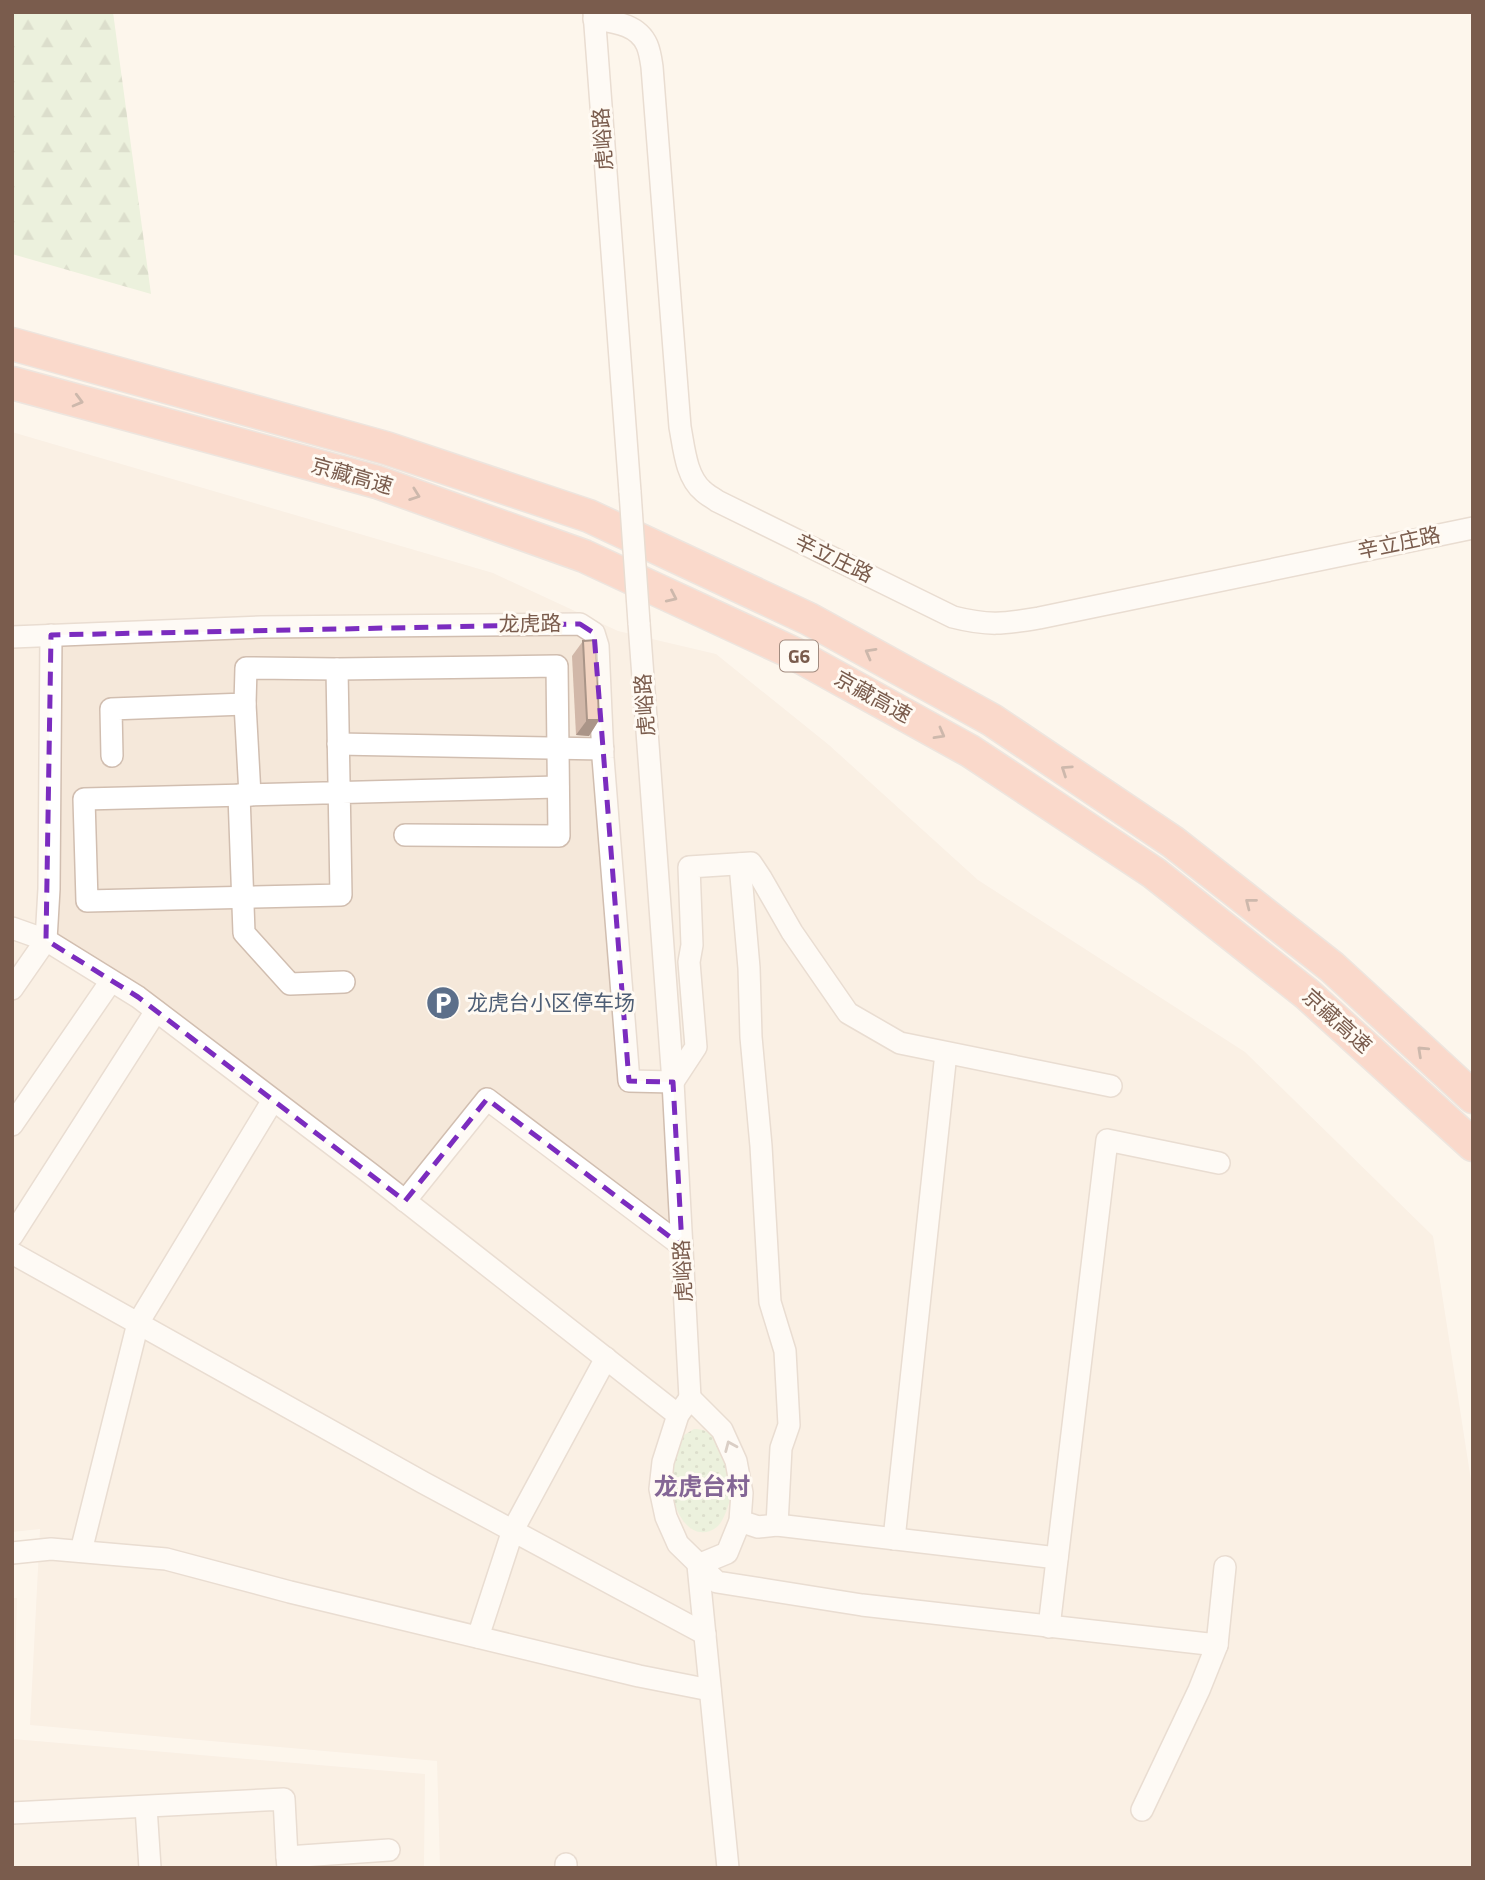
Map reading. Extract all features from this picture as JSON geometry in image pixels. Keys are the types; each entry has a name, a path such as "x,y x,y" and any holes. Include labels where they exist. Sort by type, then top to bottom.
{"highway":[{"name":"京藏高速","path":"12,344 386,448 589,516 809,619 992,720 1173,842 1332,967 1473,1097"},
{"name":"京藏高速","path":"12,383 377,482 584,556 793,653 971,751 1154,873 1307,994 1473,1145"}],"street":[{"name":"虎峪路","path":"594,15 673,1082 682,1246 684,1406"},
{"name":"辛立庄路","path":"594,15 625,24 638,32 647,45 652,67 680,427 691,475 701,490 717,501 954,617 978,624 1005,624 1039,618 1473,528"},
{"name":"龙虎路","path":"12,637 261,626 580,624 594,632 598,646 603,749 629,1081 673,1082"},
{"path":"12,989 46,940 51,635"},
{"path":"344,982 290,984 244,933 242,897 246,668 557,666 559,836 405,835"},
{"path":"337,669 338,744 339,792 341,895 87,901 84,799 339,792 558,787"},
{"path":"112,756 111,709 245,704"},
{"path":"338,744 603,749"},
{"path":"673,1082 696,1047 689,962 692,945 689,867 751,863 792,932 848,1013 900,1044 1111,1086"},
{"path":"740,864 771,1302 785,1351 789,1424 781,1448 777,1525"},
{"path":"12,928 46,940 156,1011 405,1200 606,1358 722,1430 736,1461 741,1493 740,1521 727,1553 698,1565"},
{"path":"12,1125 111,981"},
{"path":"12,1236 156,1011"},
{"path":"894,1539 946,1053"},
{"path":"405,1200 486,1099 682,1246"},
{"path":"81,1551 138,1323 273,1100"},
{"path":"1049,1627 1107,1140 1219,1163"},
{"path":"12,1253 424,1483 705,1633"},
{"path":"478,1637 513,1530 606,1358"},
{"path":"684,1406 663,1462 660,1489 666,1517 678,1544 717,1582 862,1605 1217,1645"},
{"path":"740,1521 758,1527 777,1525 1057,1558"},
{"path":"12,1553 51,1549 166,1559 290,1592 639,1676 710,1690"},
{"path":"698,1565 728,1868"},
{"path":"1142,1810 1199,1690 1217,1645 1225,1567"},
{"path":"12,1813 284,1799 287,1862 390,1850"},
{"path":"146,1807 150,1868"}],"highlighted area":[{"path":"580,624 594,633 629,1081 673,1082 682,1246 487,1099 405,1201 138,997 46,940 51,635"}],"shaded area":[{"name":"龙虎台村","path":"12,432 493,573 618,631 716,654 829,745 978,880 1245,1052 1433,1236 1473,1493 1473,1868 440,1868 437,1761 30,1725 40,1529 12,1532"},
{"path":"12,1598 17,1598 13,1739 425,1774 424,1868 12,1868"}],"green space":[{"path":"12,12 113,12 151,294 12,254"},
{"path":"694,1429 709,1433 719,1444 732,1484 725,1515 716,1528 710,1531 701,1532 685,1523 672,1496 670,1478 681,1437"}],"building":[{"path":"596,640 599,720 587,720 583,641"}],"place":[{"name":"龙虎台小区停车场","path":"443,1003"}],"district":[{"name":"龙虎台村","path":"702,1487"}]}
